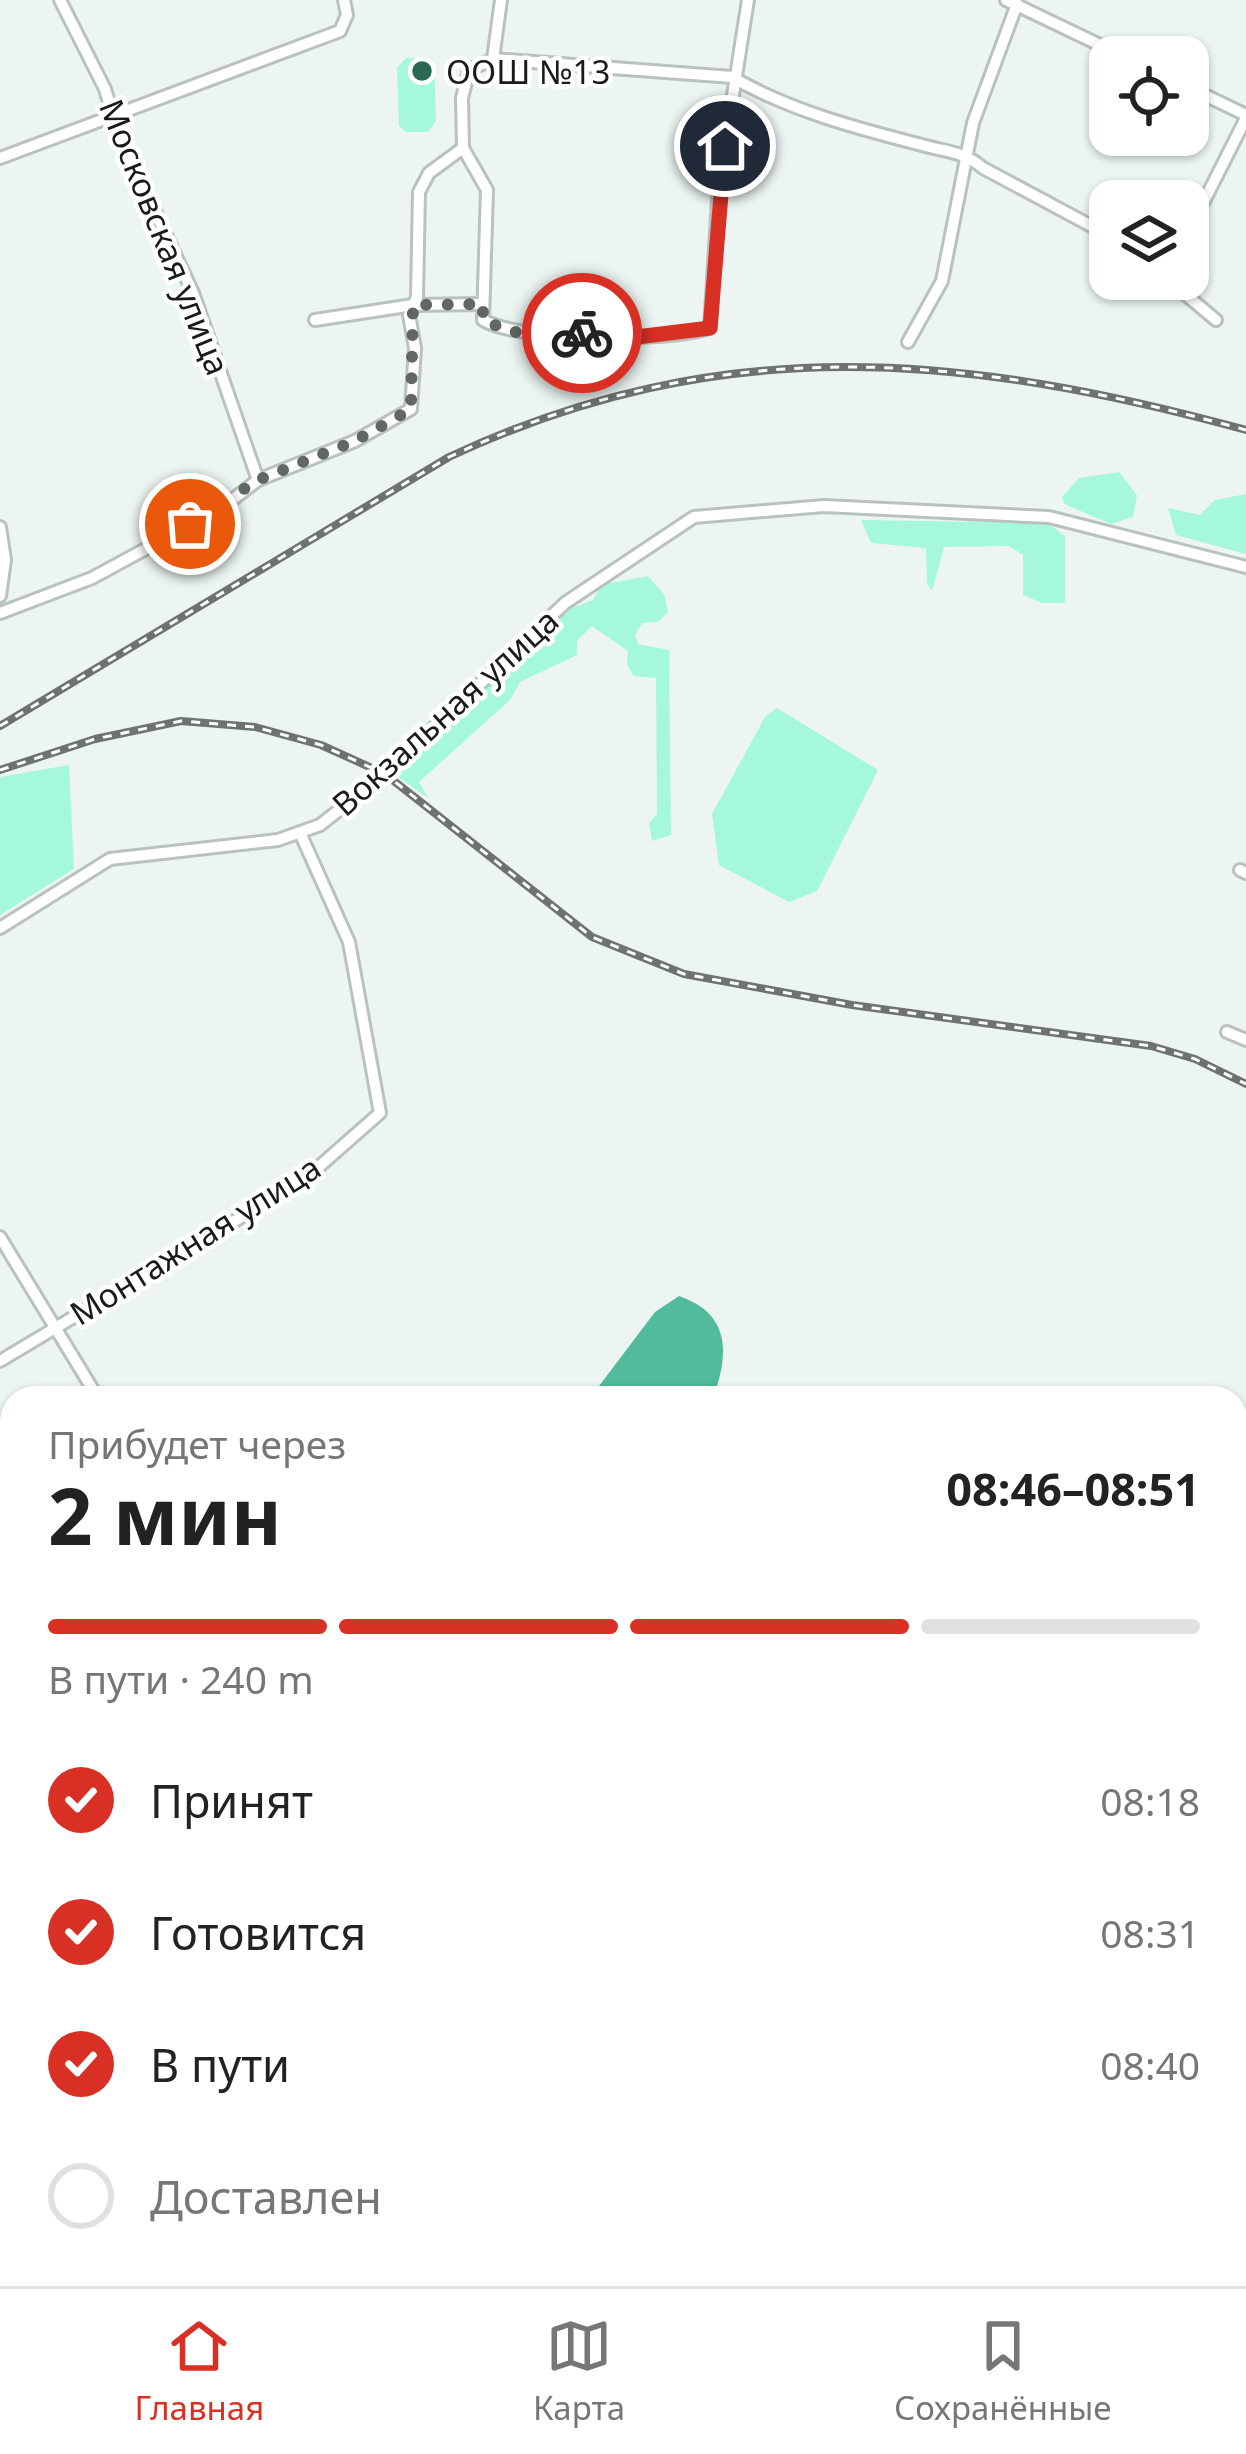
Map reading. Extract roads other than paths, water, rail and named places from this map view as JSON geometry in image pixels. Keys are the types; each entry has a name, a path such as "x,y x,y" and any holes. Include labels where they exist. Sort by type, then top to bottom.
{"street":[{"name":"Московская улица","path":"60,0 193,293 258,480"},
{"path":"0,158 115,119 340,31 347,15 344,0"},
{"path":"493,59 500,0"},
{"path":"748,0 732,77 710,328 612,340 591,333 512,332 483,320 487,190 463,148 464,80 477,62 493,59 732,77 764,95 924,146 965,153 982,168 1089,225"},
{"path":"908,342 942,281 965,153 1011,2 1089,40"},
{"path":"1209,98 1246,117 1209,190"},
{"path":"0,613 92,578 223,507 258,480 355,441 411,409 416,348 409,315 422,183 463,148"},
{"path":"1192,300 1216,320"},
{"path":"315,320 413,305 483,304"},
{"name":"Вокзальная улица","path":"0,928 110,859 301,835 346,807 385,774 565,603 675,525 713,513 778,506 1022,515 1246,566"},
{"path":"0,527 5,560 0,596"},
{"name":"Монтажная улица","path":"0,1360 305,1179 380,1113 349,942 301,835"},
{"path":"1227,1032 1246,1040"},
{"path":"0,1238 90,1386"}],"railway":[{"path":"0,726 449,457 550,416 649,388 746,372 844,367 942,371 1041,384 1246,430"},
{"path":"0,770 95,739 181,721 255,727 321,745 385,774 592,937 684,974 852,1005 1151,1046 1195,1059 1246,1084"}],"place":[{"name":"ООШ №13","path":"422,71"}]}
